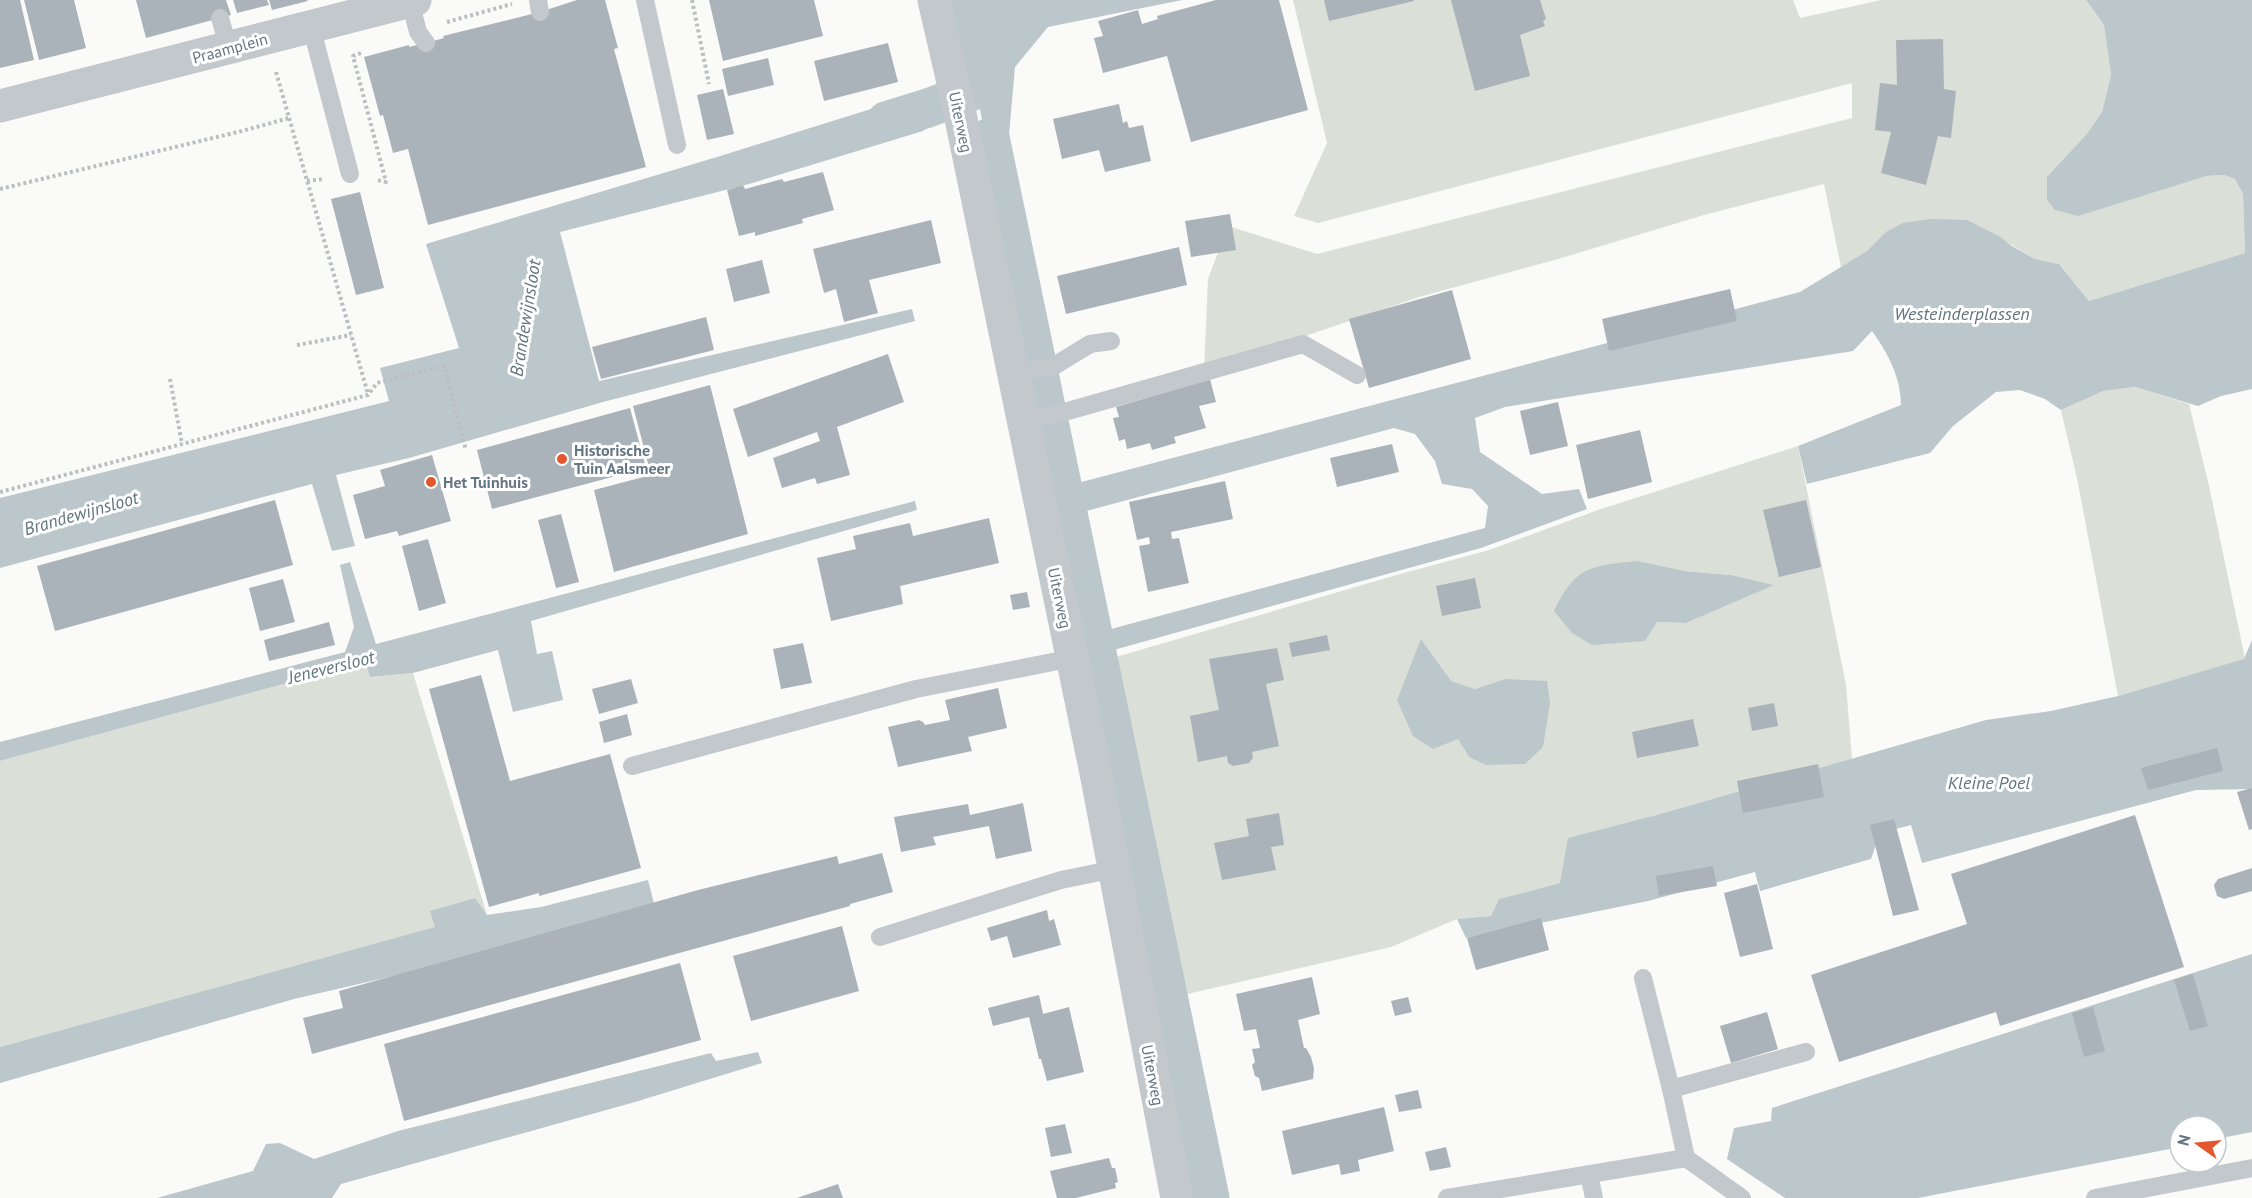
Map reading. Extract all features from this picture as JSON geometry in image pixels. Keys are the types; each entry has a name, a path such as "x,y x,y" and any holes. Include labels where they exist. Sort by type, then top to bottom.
{"street":[{"name":"Uiterweg","path":"934,0 1022,371 1072,658 1115,869 1176,1198"},
{"name":"Praamplein","path":"0,106 225,33 417,19"}],"lane":[{"path":"645,0 677,145"},
{"path":"311,26 350,174"},
{"path":"1022,371 1054,366 1090,344 1111,341"},
{"path":"1030,418 1068,411 1303,344 1357,375"},
{"path":"632,766 916,689 1072,658"},
{"path":"880,937 1061,880 1115,869"},
{"path":"1643,978 1686,1158 1742,1198"},
{"path":"1671,1089 1806,1052"},
{"path":"1447,1198 1686,1158"},
{"path":"2095,1198 2252,1168"},
{"path":"1589,1174 1594,1198"}],"path":[{"path":"692,0 709,84"},
{"path":"417,19 513,3"},
{"path":"307,182 350,174 386,182 353,56 364,52"},
{"path":"275,71 368,395"},
{"path":"0,189 231,134 288,118"},
{"path":"297,345 351,335"},
{"path":"0,492 368,395 377,383 444,366 466,450"},
{"path":"170,379 182,444"}],"shaded area":[{"path":"1293,0 1793,0 1800,18 1881,0 2086,0 2104,25 2111,75 2102,112 2087,134 2206,176 2224,175 2235,179 2243,194 2245,253 2089,301 2059,264 2035,259 1987,230 1887,232 1867,251 1841,267 1824,184 1704,215 1558,259 1419,297 1204,371 1208,279 1228,226 1317,254 1852,118 1852,83 1318,223 1294,216 1327,143"},
{"path":"2135,387 2189,404 2209,486 2245,659 2118,696 2078,483 2061,410 2103,391"},
{"path":"1798,446 1846,685 1852,759 1653,816 1560,883 1500,899 1491,916 1457,919 1391,947 1157,1001 1092,664 1489,550 1598,510","holes":["1684,571 1731,575 1773,585 1686,623 1657,622","1421,639 1450,681 1475,689 1505,679 1469,757 1458,738"]},
{"path":"365,662 370,677 413,673 487,915 475,898 431,911 436,927 0,1047 0,761"}],"water":[{"path":"970,0 1182,0 1048,27 1015,67 1008,146 1017,185 995,189 966,35"},
{"name":"Westeinderplassen","path":"2086,0 2252,0 2252,389 2221,396 2198,406 2135,387 2103,391 2061,410 2045,399 2020,390 1996,392 1953,426 1930,453 1807,484 1798,446 1901,405 1899,385 1892,366 1872,331 1853,351 1505,407 1475,418 1480,452 1542,494 1579,489 1587,509 1481,548 1110,651 1100,632 1485,528 1488,506 1472,489 1442,484 1435,461 1415,434 1394,428 1079,513 1074,484 1800,292 1867,251 1886,232 1903,223 1930,219 1967,220 1999,236 2035,259 2059,264 2089,301 2245,253 2243,194 2235,179 2224,175 2206,176 2078,216 2055,210 2047,200 2047,177 2087,134 2102,112 2111,75 2104,25"},
{"name":"Brandewijnsloot","path":"935,89 939,117 923,131 749,184 560,232 599,381 912,309 915,321 603,402 409,458 336,475 355,546 332,551 312,484 0,568 0,498 389,401 380,368 459,348 426,244"},
{"name":"Jeneversloot","path":"915,501 917,510 531,621 537,654 552,651 563,700 513,712 498,650 413,673 370,677 365,662 0,761 0,742 345,652 354,627 340,565 350,562 376,644"},
{"path":"1637,561 1684,571 1731,575 1774,585 1686,623 1657,622 1645,641 1592,645 1572,633 1554,611 1570,585 1586,571 1596,567"},
{"path":"1421,639 1451,681 1475,689 1505,679 1547,681 1550,703 1543,747 1525,764 1486,765 1469,757 1458,739 1433,749 1413,736 1397,700"},
{"name":"Kleine Poel","path":"2252,640 2252,789 2196,790 1922,863 1911,825 1880,833 1871,859 1760,891 1755,872 1648,901 1466,938 1457,919 1491,916 1499,899 1560,883 1568,838 1653,816 1986,720 2051,711 2118,696 2244,659"},
{"path":"648,880 657,915 294,999 0,1083 0,1047 435,927 430,911 475,898 487,915 541,907"},
{"path":"2252,954 2252,1132 2228,1137 2228,1114 2168,1114 2168,1149 1918,1198 1785,1198 1727,1159 1734,1128 1771,1121 1772,1108"},
{"path":"758,1052 762,1063 635,1102 341,1184 332,1198 157,1198 253,1171 266,1144 280,1143 314,1159 398,1131 711,1053 716,1061"}],"building":[{"path":"0,0 20,0 34,60 0,68"},
{"path":"24,0 74,0 86,48 39,60"},
{"path":"136,0 226,0 231,15 146,38"},
{"path":"233,0 267,0 269,5 237,13"},
{"path":"269,0 307,0 308,1 272,10"},
{"path":"577,0 605,0 618,48 614,49 646,167 428,225 408,149 393,153 364,57 426,43 444,38 443,36 540,12"},
{"path":"709,0 814,0 823,36 723,61"},
{"path":"1216,0 1279,0 1308,110 1191,142 1167,56 1103,73 1094,38 1103,36 1098,21 1138,10 1142,24 1158,19 1157,16"},
{"path":"1324,0 1414,0 1414,1 1329,21"},
{"path":"1451,0 1540,0 1546,19 1543,21 1545,26 1520,35 1530,76 1475,91"},
{"path":"1943,39 1944,89 1956,91 1951,138 1938,136 1926,185 1881,173 1891,132 1875,130 1880,83 1897,85 1896,40"},
{"path":"888,43 898,82 824,101 814,61"},
{"path":"768,58 774,85 728,96 722,69"},
{"path":"723,89 734,134 707,140 697,95"},
{"path":"1119,104 1123,123 1127,121 1129,128 1143,125 1151,161 1105,172 1099,150 1062,159 1053,119"},
{"path":"823,172 834,210 802,219 803,223 755,236 755,232 739,236 727,190 743,185 745,189 782,179 784,182"},
{"path":"360,192 384,288 356,295 331,199"},
{"path":"1230,214 1236,250 1191,257 1185,221"},
{"path":"931,220 941,263 869,280 878,313 844,322 836,289 824,293 813,249"},
{"path":"1179,247 1187,285 1066,314 1057,276"},
{"path":"762,260 770,293 734,302 726,269"},
{"path":"1730,289 1737,321 1609,351 1602,319"},
{"path":"1452,290 1471,359 1369,388 1349,319"},
{"path":"706,317 714,350 601,379 592,347"},
{"path":"888,354 904,402 837,427 850,475 817,484 815,478 782,488 773,458 820,441 817,432 748,457 733,409"},
{"path":"1210,379 1216,402 1199,406 1206,428 1174,437 1176,443 1152,450 1150,443 1127,449 1125,439 1119,441 1113,418 1119,417 1116,407"},
{"path":"710,385 748,534 614,572 594,490 651,475 633,406"},
{"path":"1558,402 1568,446 1530,455 1520,411"},
{"name":"Historische Tuin Aalsmeer","path":"630,408 646,468 492,509 477,450"},
{"path":"1640,430 1652,482 1588,499 1576,445"},
{"path":"1392,444 1399,472 1337,487 1330,458"},
{"path":"432,455 451,521 399,536 397,531 365,539 353,495 385,486 380,470"},
{"path":"1225,481 1233,519 1171,532 1172,539 1179,538 1189,583 1148,592 1139,546 1150,544 1149,537 1137,540 1129,502"},
{"path":"275,500 293,565 55,631 37,566"},
{"path":"1806,500 1821,567 1779,577 1763,510"},
{"path":"561,514 579,582 556,588 538,520"},
{"path":"989,518 999,563 900,586 903,604 831,621 817,558 856,549 853,536 910,523 913,536"},
{"path":"428,539 446,603 419,611 402,546"},
{"path":"1475,578 1481,608 1442,616 1436,586"},
{"path":"283,579 295,622 260,631 249,588"},
{"path":"1027,592 1030,607 1013,610 1010,595"},
{"path":"329,622 335,645 269,661 264,640"},
{"path":"1327,635 1330,650 1292,657 1289,643"},
{"path":"803,643 812,683 781,689 773,649"},
{"path":"1277,648 1284,680 1266,684 1279,746 1252,752 1253,758 1249,763 1233,766 1228,763 1227,756 1198,762 1190,716 1219,710 1209,659"},
{"path":"481,675 510,781 610,754 641,868 489,907 429,689"},
{"path":"631,679 638,703 599,714 592,689"},
{"path":"998,688 1007,728 968,737 972,751 898,767 888,727 919,720 925,725 950,720 945,700"},
{"path":"1774,703 1778,726 1752,731 1748,708"},
{"path":"627,714 632,735 604,743 599,722"},
{"path":"1693,719 1699,746 1637,758 1632,732"},
{"path":"2217,748 2223,771 2148,790 2141,768"},
{"path":"1818,764 1824,797 1743,813 1737,781"},
{"path":"2252,788 2252,829 2249,830 2237,792"},
{"path":"1023,803 1032,851 996,859 989,826 933,837 936,845 901,852 894,817 968,804 970,815"},
{"path":"1279,813 1284,845 1271,847 1276,870 1222,880 1214,843 1249,836 1246,819"},
{"path":"2135,815 2184,967 2000,1026 1996,1012 1839,1062 1811,975 1967,924 1951,874"},
{"path":"1894,819 1919,910 1893,916 1870,825"},
{"path":"882,853 893,892 850,904 850,906 312,1054 303,1018 343,1008 339,991 698,890 837,856 839,864"},
{"path":"1713,866 1717,886 1659,896 1656,876"},
{"path":"2252,868 2252,891 2224,899 2217,896 2214,885 2218,879"},
{"path":"1757,884 1773,949 1740,957 1724,893"},
{"path":"1047,910 1049,921 1054,919 1061,945 1013,958 1007,936 991,941 987,928"},
{"path":"1541,918 1549,950 1476,970 1467,938"},
{"path":"842,926 859,991 751,1021 733,956"},
{"path":"680,963 701,1040 404,1121 384,1044"},
{"path":"2193,974 2208,1026 2190,1031 2174,980"},
{"path":"1312,977 1320,1014 1298,1020 1304,1048 1311,1057 1314,1068 1313,1079 1262,1091 1259,1078 1255,1076 1252,1065 1255,1062 1252,1049 1260,1048 1256,1029 1244,1031 1236,994"},
{"path":"1039,995 1043,1014 1069,1007 1084,1072 1047,1081 1029,1017 993,1026 988,1008"},
{"path":"1408,997 1412,1012 1395,1016 1391,1001"},
{"path":"2093,1007 2105,1051 2084,1057 2072,1013"},
{"path":"1767,1012 1778,1049 1731,1063 1720,1026"},
{"path":"1418,1090 1422,1108 1399,1112 1395,1095"},
{"path":"1384,1107 1394,1151 1358,1160 1360,1171 1341,1175 1339,1164 1292,1175 1282,1131"},
{"path":"1065,1124 1072,1153 1051,1157 1045,1128"},
{"path":"1446,1147 1451,1167 1430,1171 1425,1152"},
{"path":"1109,1158 1112,1168 1115,1168 1118,1182 1115,1183 1116,1188 1076,1198 1057,1198 1050,1171"},
{"path":"838,1184 843,1198 797,1198"}],"waterway":[{"path":"961,0 978,79"},
{"name":"Kleine Poel","path":"886,121 991,84 998,43 1038,1 1047,0"},
{"path":"990,137 1210,1198"}],"place":[{"name":"Historische Tuin Aalsmeer","path":"562,459"},
{"name":"Het Tuinhuis","path":"431,482"}]}
